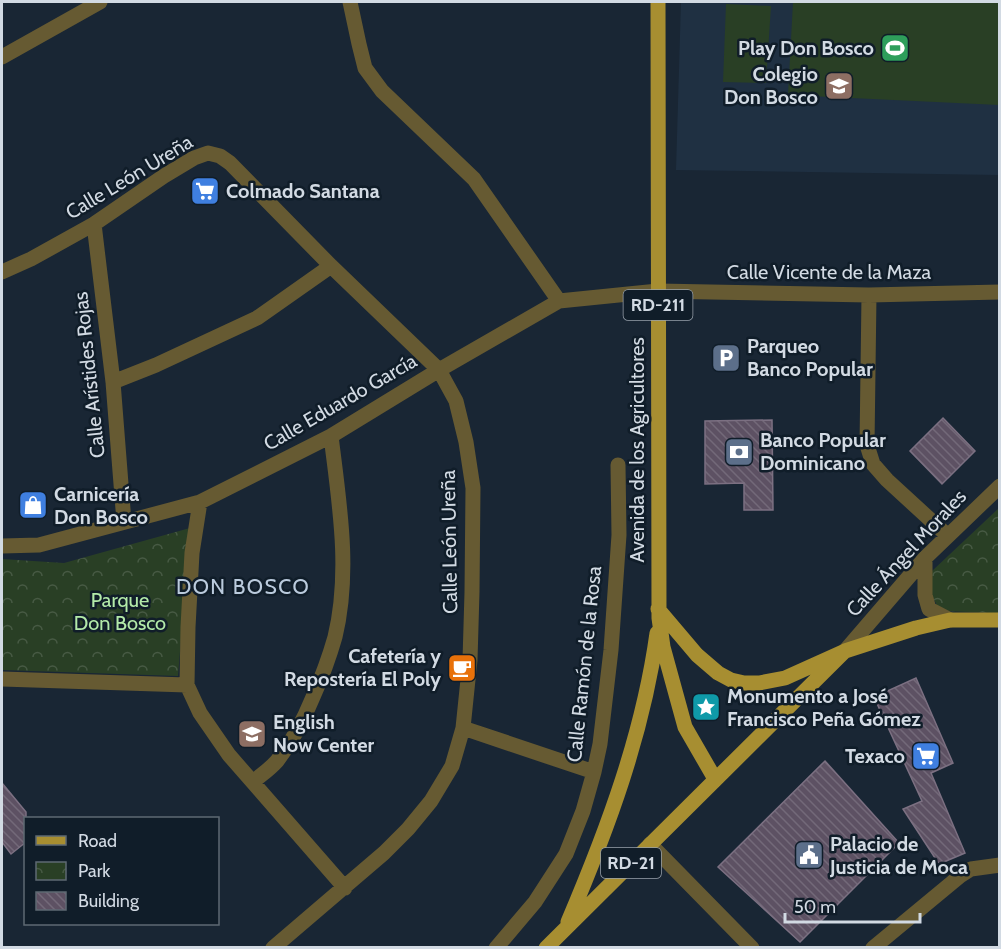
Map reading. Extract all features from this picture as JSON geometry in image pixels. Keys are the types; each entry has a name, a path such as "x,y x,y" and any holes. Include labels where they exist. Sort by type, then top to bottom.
{"main road":[{"name":"Avenida de los Agricultores","path":"658,2 659,614 666,656 685,727 716,779"},
{"path":"659,614 697,655 718,673 731,680 744,683 759,683 785,678 845,651"},
{"path":"565,929 598,852 622,784 652,667 659,614"},
{"name":"RD-21","path":"546,948 845,651 916,628 950,620 999,620"}],"street":[{"path":"2,57 74,7 100,2"},
{"path":"350,2 365,68 382,91 474,179 559,301"},
{"name":"Calle León Ureña","path":"2,272 31,259 94,224 194,158 208,153 220,156 230,163 331,267 438,370 456,401 466,442 473,488 472,592 470,660 463,728 452,766 431,801 408,829 345,888 273,948"},
{"name":"Calle Arístides Rojas","path":"94,224 113,382 124,522"},
{"path":"113,382 156,365 257,318 331,267"},
{"name":"Calle Eduardo García","path":"2,546 39,545 200,502 332,436 438,370 559,301 658,291"},
{"name":"Calle Vicente de la Maza","path":"658,291 869,295 999,292"},
{"path":"869,295 867,445 873,464 887,480 948,536"},
{"path":"253,782 276,762 292,739 325,670 335,635 341,599 343,550 332,436"},
{"name":"Calle Ramón de la Rosa","path":"496,948 535,902 566,854 583,812 594,772 600,744 610,650 619,534 618,465"},
{"name":"Calle Ángel Morales","path":"845,651 925,558 999,486"},
{"path":"200,502 192,553 187,685 200,713 229,755 345,888"},
{"path":"925,558 926,595 929,609 950,620"},
{"path":"2,679 187,685"},
{"path":"463,728 594,772"},
{"path":"650,844 752,948"},
{"path":"873,948 960,876 971,869 999,865"}],"shaded area":[{"name":"Colegio Don Bosco","path":"681,2 999,2 999,175 676,170"}],"green space":[{"name":"Play Don Bosco","path":"793,2 999,2 999,105 788,95"},
{"path":"726,4 771,6 766,83 723,82"},
{"path":"999,508 999,613 940,611 930,592 932,571"},
{"name":"Parque Don Bosco","path":"190,528 178,676 2,670 2,559 64,563"}],"building":[{"path":"943,418 975,451 942,484 910,451"},
{"name":"Banco Popular Dominicano","path":"772,420 773,510 744,510 744,483 705,484 705,421"},
{"path":"916,678 953,763 931,773 965,853 939,864 903,809 922,801 874,697"},
{"name":"Palacio de Justicia de Moca","path":"825,761 899,843 800,942 718,867"},
{"path":"2,783 26,812 26,817 24,817 24,844 11,854 2,842"}],"place":[{"name":"Play Don Bosco","path":"895,48"},
{"name":"Colegio Don Bosco","path":"839,86"},
{"name":"Colmado Santana","path":"205,191"},
{"name":"Parqueo Banco Popular","path":"726,358"},
{"name":"Banco Popular Dominicano","path":"739,452"},
{"name":"Carnicería Don Bosco","path":"33,505"},
{"name":"Cafetería y Repostería El Poly","path":"462,668"},
{"name":"Monumento a José Francisco Peña Gómez","path":"706,707"},
{"name":"English Now Center","path":"252,734"},
{"name":"Texaco","path":"926,756"},
{"name":"Palacio de Justicia de Moca","path":"809,855"}],"district":[{"name":"DON BOSCO","path":"243,586"}]}
